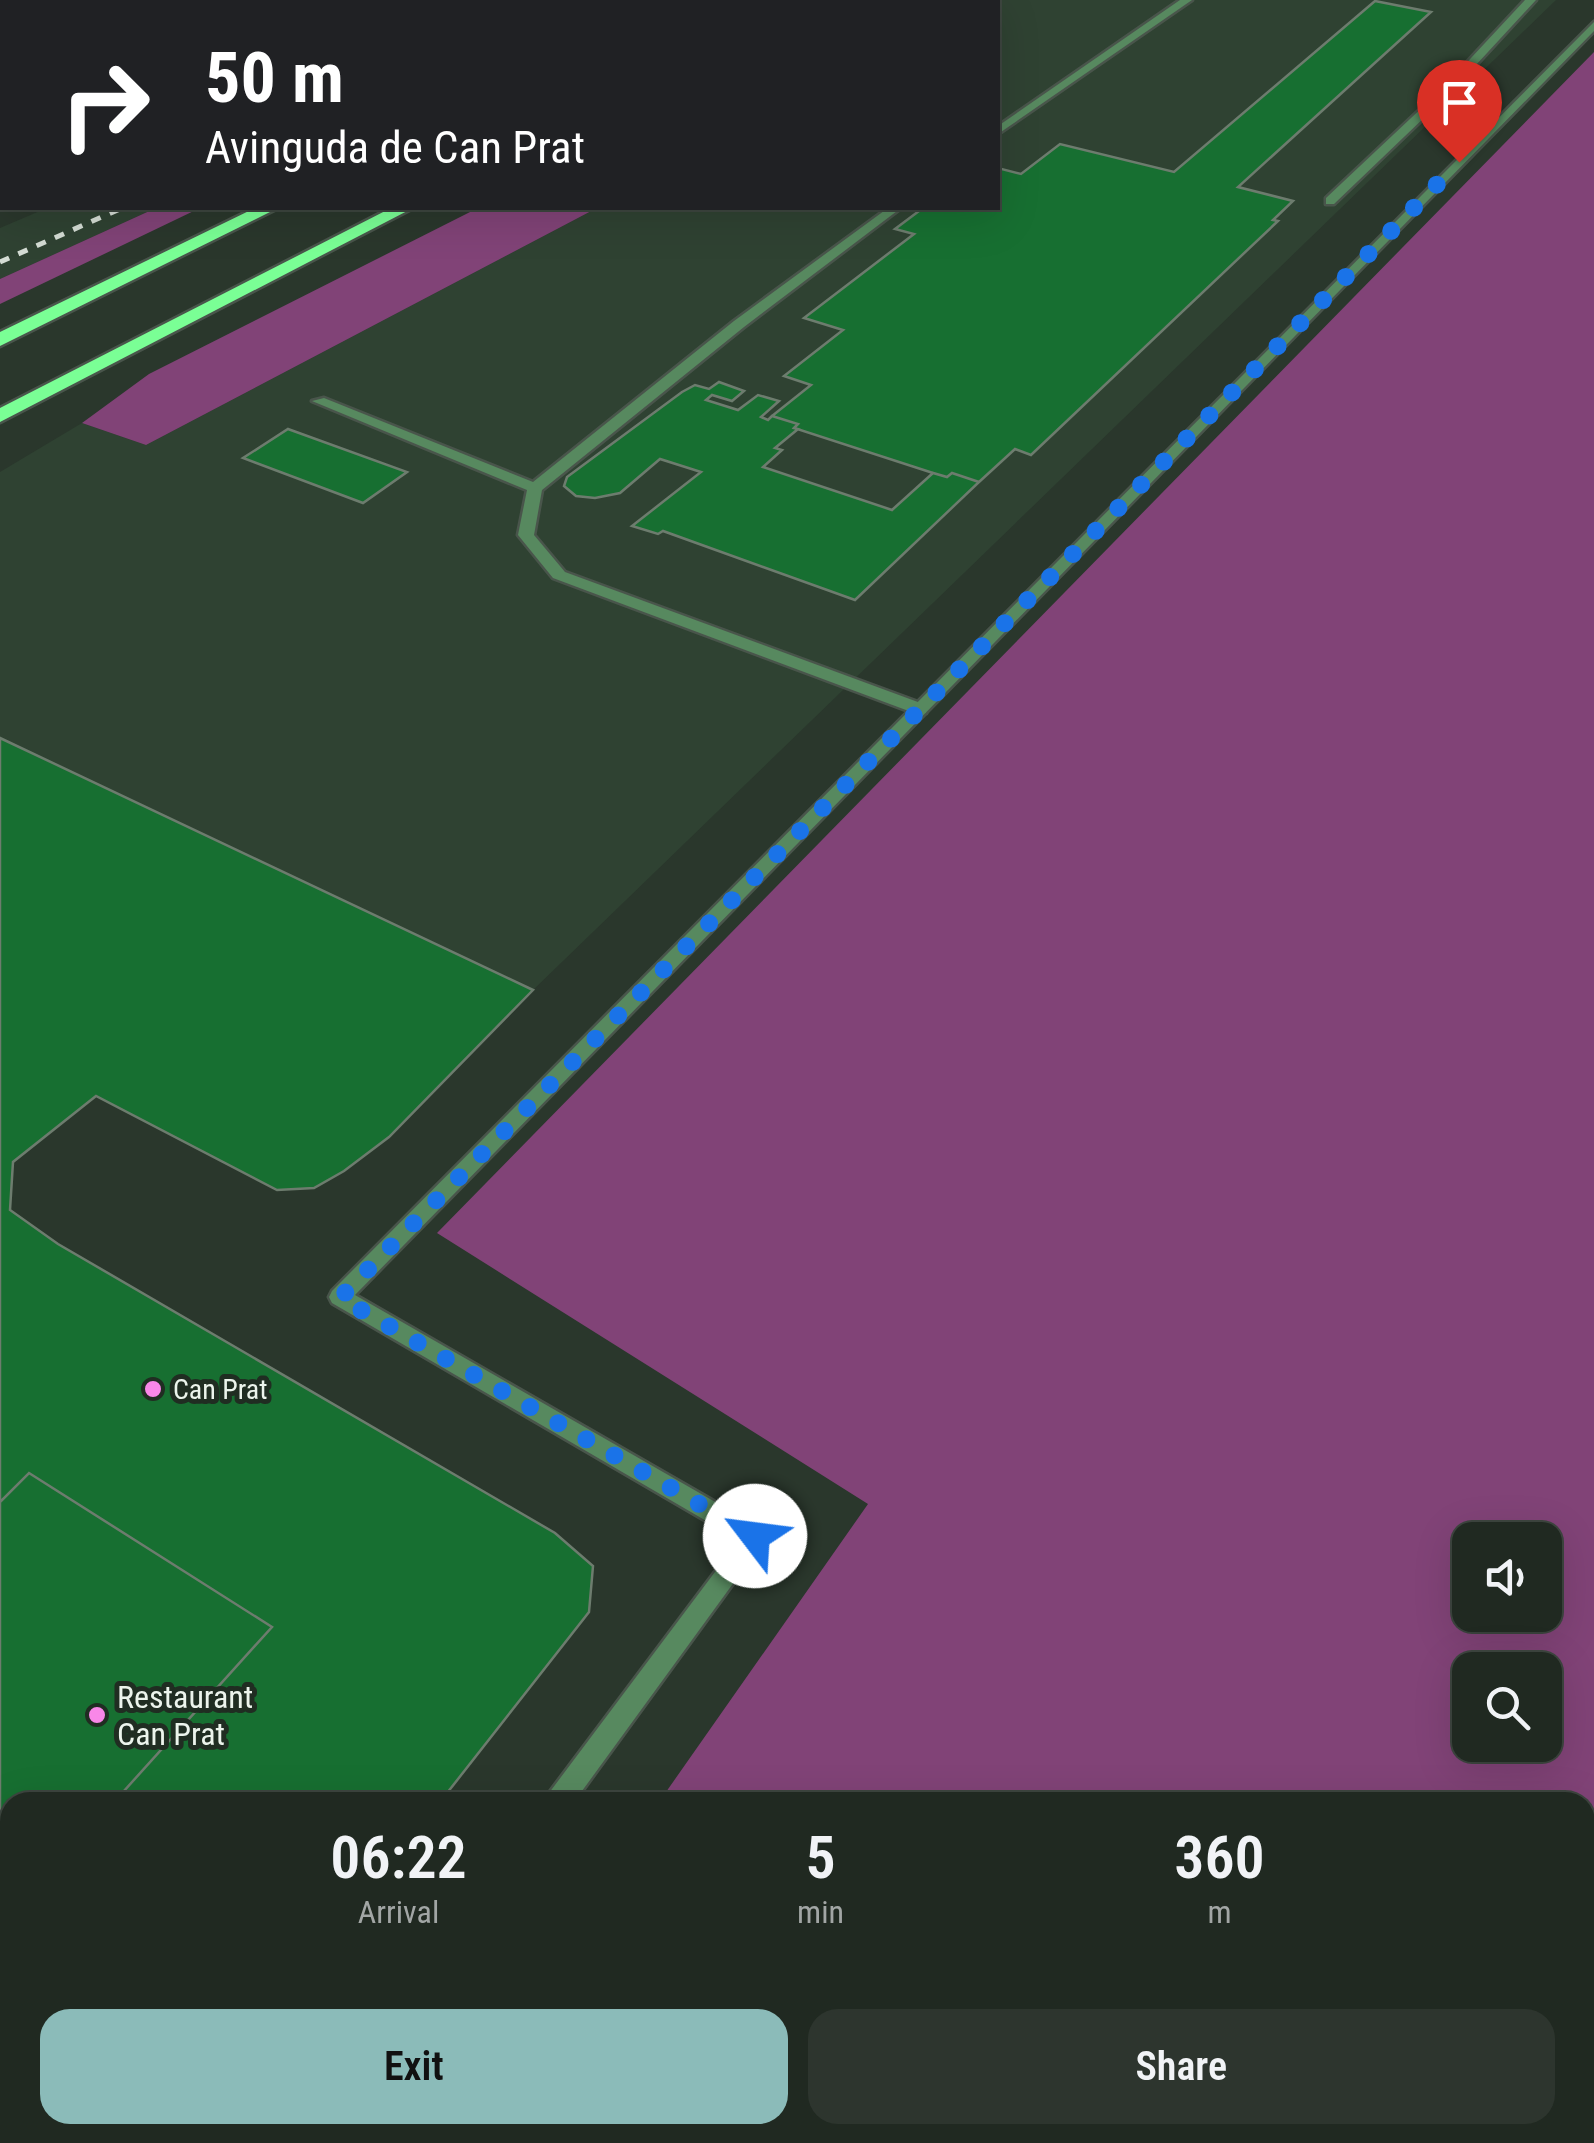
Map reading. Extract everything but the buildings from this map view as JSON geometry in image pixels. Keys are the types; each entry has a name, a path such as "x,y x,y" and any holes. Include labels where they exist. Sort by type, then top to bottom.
{"highway":[{"path":"0,340 264,210"},
{"path":"0,416 400,210"}],"street":[{"path":"1000,130 1188,0"},
{"path":"1330,201 1448,89 1531,0"},
{"path":"565,1792 755,1536 340,1298 1594,26"},
{"path":"892,210 738,324 535,488 526,535 559,575 920,709"},
{"path":"319,401 535,488"}],"shaded area":[{"path":"1000,0 1556,0 533,990 0,738 0,472 82,423 146,445 593,210 1000,210"},
{"path":"1594,52 1594,1792 666,1792 868,1504 437,1233"},
{"path":"42,210 152,210 0,279 0,228"},
{"path":"152,210 196,210 0,304 0,279"},
{"path":"474,210 593,210 146,445 82,423 149,374"}],"railway":[{"path":"0,262 117,210"}],"place":[{"name":"Can Prat","path":"153,1389"},
{"name":"Restaurant Can Prat","path":"97,1715"}],"route":[{"path":"755,1536 340,1298 1459,162"}]}
